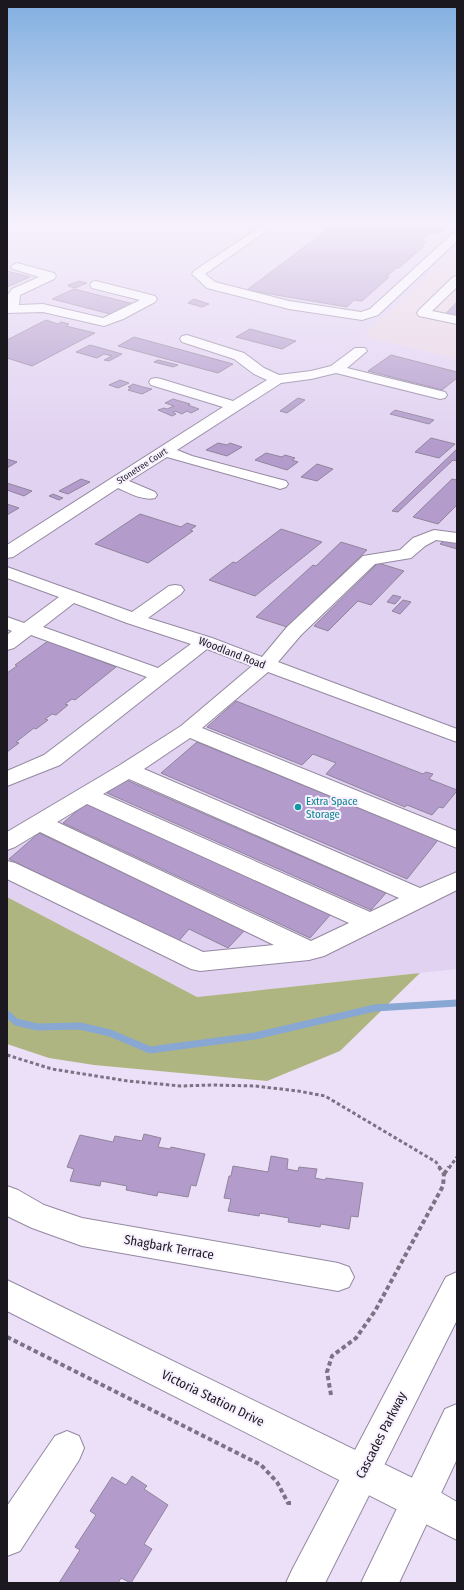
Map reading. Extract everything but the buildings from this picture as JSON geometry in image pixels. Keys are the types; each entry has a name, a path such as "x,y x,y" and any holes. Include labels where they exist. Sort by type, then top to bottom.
{"street":[{"path":"8,310 14,299 13,297"},
{"path":"8,310 43,308 104,322 119,316 151,299 144,297"},
{"path":"259,297 289,305 362,316 374,312 390,297"},
{"path":"439,297 423,313 457,320"},
{"path":"188,339 239,356 259,371 277,378 311,375 336,369 360,351"},
{"path":"336,369 440,395"},
{"name":"Stonetree Court","path":"7,552 165,452 277,378"},
{"path":"156,382 234,406"},
{"path":"165,452 280,484"},
{"path":"117,482 149,495"},
{"path":"439,535 457,521"},
{"path":"7,842 128,770 188,730 265,665 294,631 369,560 405,554 419,542 431,536 439,535 457,538"},
{"name":"Woodland Road","path":"7,572 134,619 205,642 457,736"},
{"path":"134,619 175,590"},
{"path":"7,644 72,596"},
{"path":"7,623 161,676"},
{"path":"7,779 52,760 205,642"},
{"path":"188,730 457,840"},
{"path":"128,770 420,898"},
{"path":"86,794 371,922"},
{"path":"39,823 309,951"},
{"path":"7,869 200,962 315,950 457,880"},
{"name":"Shagbark Terrace","path":"7,1199 17,1206 47,1221 82,1232 338,1277"},
{"name":"Cascades Parkway","path":"306,1583 457,1287"},
{"name":"Victoria Station Drive","path":"7,1296 420,1501 457,1522"},
{"path":"380,1583 457,1421"},
{"path":"7,1538 67,1448"}],"path":[{"path":"7,1055 33,1065 133,1083 178,1087 213,1085 253,1087 305,1092 325,1096 436,1162 444,1174"},
{"path":"331,1395 327,1372 332,1356 356,1338 375,1311 443,1186 444,1174 457,1157"},
{"path":"7,1336 261,1465 274,1477 283,1491 288,1504 294,1503"}],"shaded area":[{"path":"7,297 405,297 364,336 457,359 457,969 197,997 7,897"},
{"path":"405,297 457,297 457,359 364,336"}],"green space":[{"path":"7,897 197,997 420,973 340,1051 267,1081 94,1065 49,1058 7,1044"}],"waterway":[{"path":"7,1014 16,1022 37,1027 80,1026 110,1033 150,1050 255,1036 375,1008 457,1003"}],"place":[{"name":"Extra Space Storage","path":"298,807"}]}
